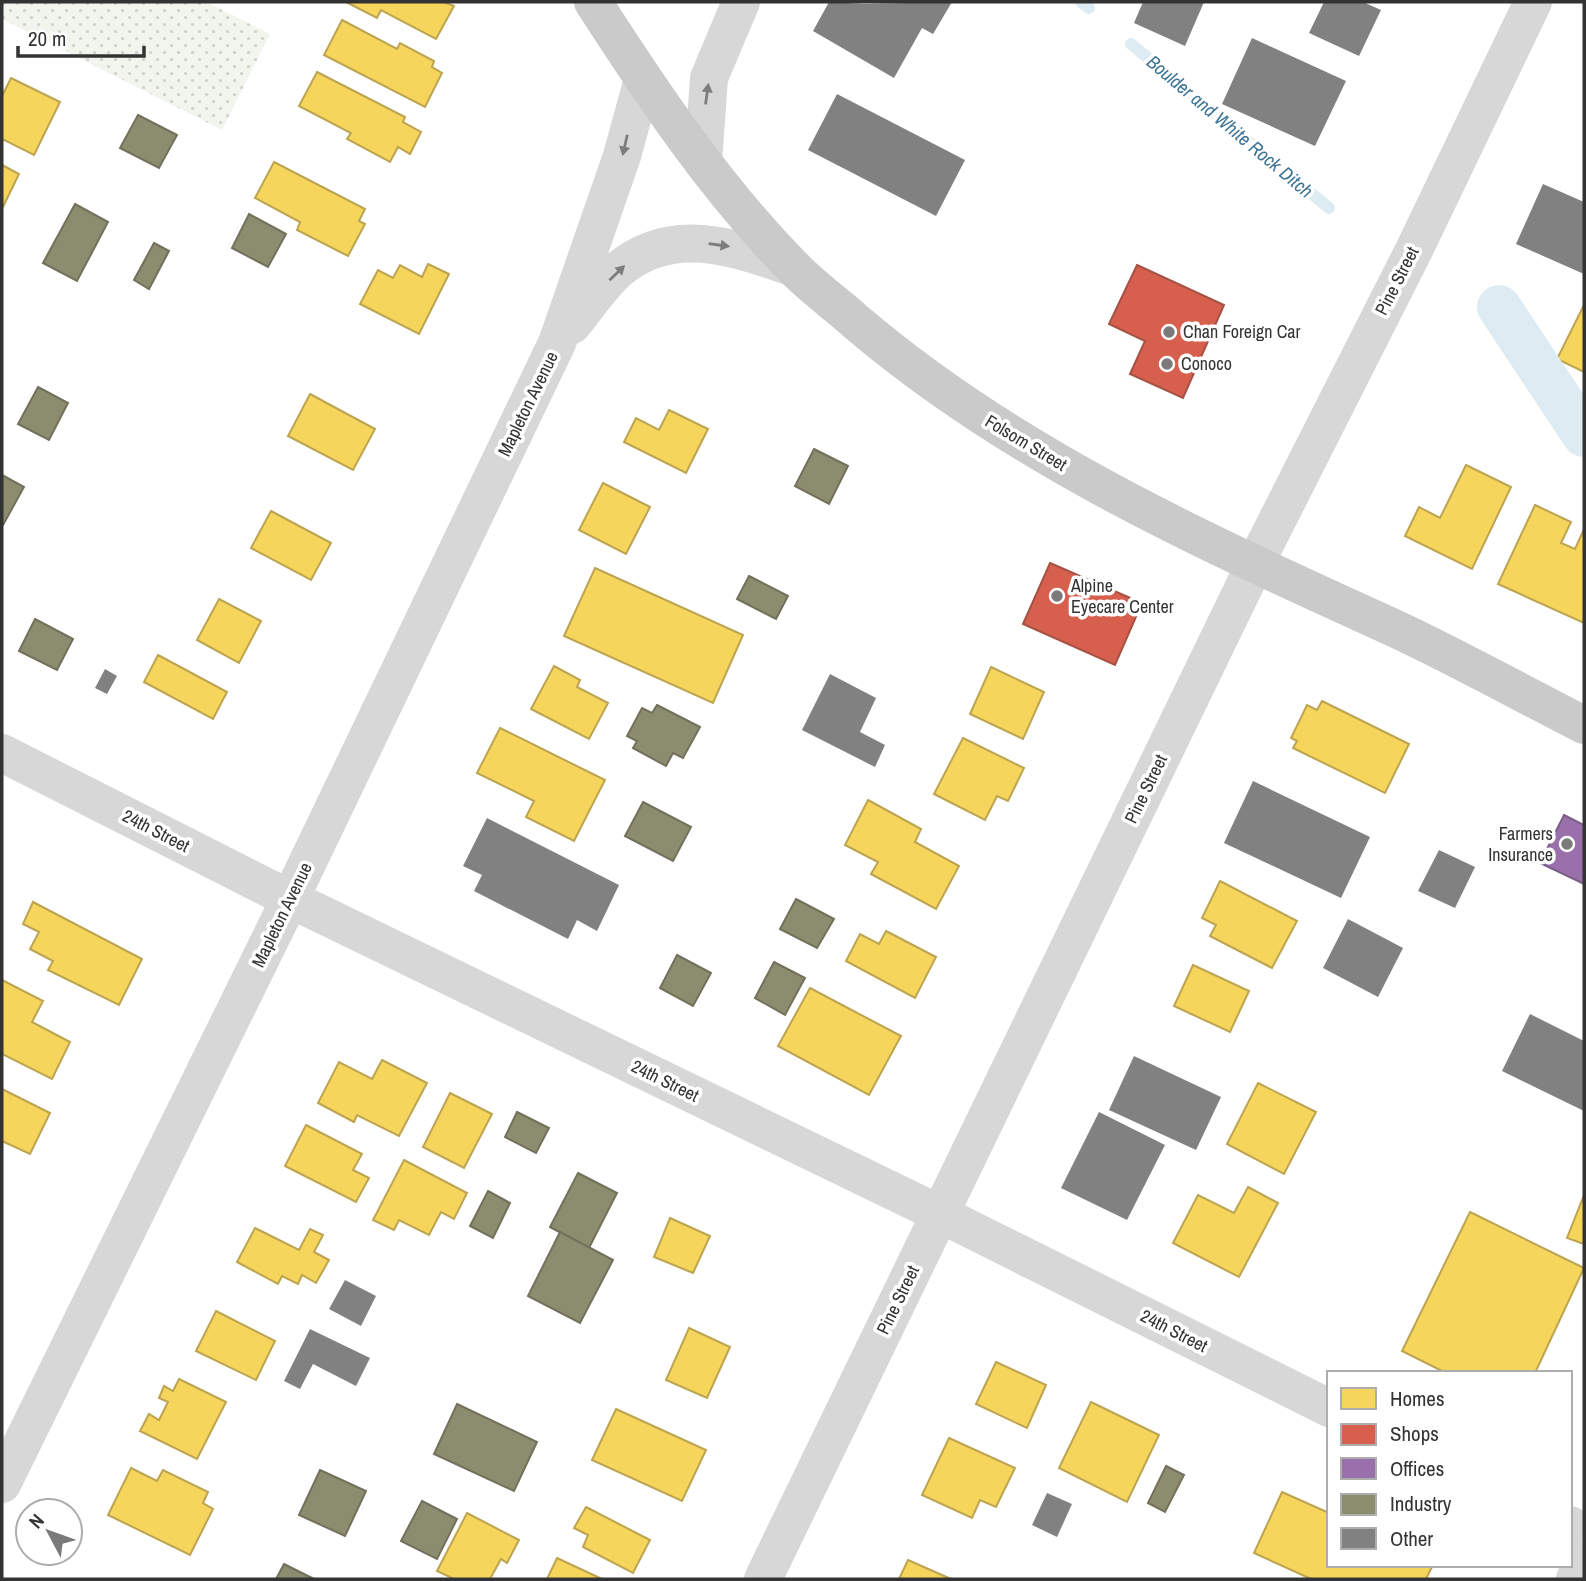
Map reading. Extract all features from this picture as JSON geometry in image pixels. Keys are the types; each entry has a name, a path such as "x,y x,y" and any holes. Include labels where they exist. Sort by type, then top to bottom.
{"main road":[{"name":"Folsom Street","path":"593,2 643,79 703,162 794,268 884,345 996,426 1044,456 1254,566 1397,630 1584,725"}],"street":[{"path":"703,162 709,78 741,2"},
{"name":"Pine Street","path":"763,1579 1254,566 1414,250 1533,2"},
{"name":"Mapleton Avenue","path":"2,1485 290,899 557,343 622,156 643,79"},
{"name":"Mapleton Avenue","path":"557,343 615,273 636,256 665,244 699,242 737,248 794,268"},
{"name":"24th Street","path":"2,752 290,899 940,1214 1327,1407"},
{"path":"1575,1579 1584,1560"}],"shaded area":[{"path":"2,2 207,2 270,34 222,130 2,19"}],"building: Homes":[{"path":"346,2 444,2 454,6 436,39 381,10 377,18"},
{"path":"342,20 397,49 400,43 434,61 432,67 442,73 425,107 324,55"},
{"path":"317,72 405,117 403,122 421,132 410,154 398,147 390,162 347,139 351,133 299,106"},
{"path":"11,78 60,102 34,155 2,139 2,96"},
{"path":"274,162 365,209 359,221 365,224 348,256 297,230 300,222 255,198"},
{"path":"2,165 19,174 2,209"},
{"path":"428,264 449,274 419,334 360,304 378,270 393,278 400,265 422,277"},
{"path":"1584,305 1584,372 1557,359"},
{"path":"310,394 375,429 353,470 288,436"},
{"path":"669,410 708,429 686,473 624,442 636,418 659,430"},
{"path":"1466,465 1511,487 1472,569 1405,536 1419,507 1440,518"},
{"path":"603,483 650,507 626,554 579,530"},
{"path":"1535,505 1571,522 1561,543 1575,549 1584,529 1584,623 1498,584"},
{"path":"271,511 331,543 311,580 251,548"},
{"path":"595,568 743,635 713,703 564,636"},
{"path":"219,599 261,621 239,663 197,640"},
{"path":"158,655 227,692 213,719 144,682"},
{"path":"554,666 580,680 577,687 608,703 589,739 531,709"},
{"path":"991,667 1044,692 1023,739 970,714"},
{"path":"1322,701 1409,744 1385,793 1293,748 1297,741 1291,738 1307,705 1317,710"},
{"path":"500,728 605,780 574,841 526,817 534,801 477,773"},
{"path":"963,738 1024,768 1008,801 997,796 985,820 934,794"},
{"path":"868,800 921,829 915,842 959,866 936,909 871,874 878,862 845,845"},
{"path":"1220,881 1297,921 1272,968 1210,936 1216,925 1202,918"},
{"path":"33,902 142,959 119,1005 48,970 53,961 30,949 39,932 23,924"},
{"path":"886,931 936,957 915,998 846,961 860,934 879,944"},
{"path":"1193,965 1249,991 1230,1032 1174,1006"},
{"path":"2,980 43,1001 32,1022 70,1042 52,1079 2,1054"},
{"path":"810,988 901,1036 869,1095 778,1046"},
{"path":"382,1060 427,1083 399,1136 357,1115 354,1122 318,1103 339,1062 372,1079"},
{"path":"1258,1083 1316,1112 1284,1174 1227,1144"},
{"path":"2,1089 50,1113 30,1154 2,1141"},
{"path":"450,1093 492,1114 464,1168 423,1147"},
{"path":"306,1125 362,1154 353,1170 369,1178 356,1202 285,1166"},
{"path":"404,1160 467,1193 454,1219 441,1212 429,1235 399,1220 394,1230 373,1220"},
{"path":"1248,1187 1278,1203 1239,1277 1173,1243 1198,1195 1234,1213"},
{"path":"1584,1195 1584,1244 1567,1238"},
{"path":"1470,1212 1584,1268 1536,1371 1442,1371 1402,1351"},
{"path":"670,1218 710,1236 693,1273 654,1257"},
{"path":"255,1228 299,1250 310,1229 323,1235 314,1252 329,1260 316,1283 302,1275 298,1284 282,1276 278,1284 237,1262"},
{"path":"216,1311 275,1341 256,1380 196,1351"},
{"path":"689,1328 730,1347 707,1398 666,1380"},
{"path":"996,1362 1046,1385 1027,1428 976,1404"},
{"path":"179,1379 226,1402 197,1459 140,1431 149,1414 159,1420 168,1402 159,1398 164,1386 173,1391"},
{"path":"1091,1402 1159,1435 1127,1502 1059,1468"},
{"path":"616,1409 706,1450 682,1501 592,1460"},
{"path":"949,1438 1015,1468 996,1507 980,1500 972,1518 922,1495"},
{"path":"131,1468 157,1481 163,1470 208,1492 203,1503 213,1509 190,1555 108,1515"},
{"path":"1282,1492 1327,1512 1327,1567 1432,1567 1426,1579 1311,1579 1254,1553"},
{"path":"586,1507 650,1540 633,1573 583,1547 588,1535 574,1528"},
{"path":"467,1513 519,1540 507,1563 501,1559 490,1579 454,1579 437,1571"},
{"path":"557,1558 602,1579 547,1579"},
{"path":"908,1560 951,1579 899,1579"}],"building: Shops":[{"name":"Chan Foreign Car","path":"1137,265 1224,305 1183,398 1130,374 1145,341 1109,324"},
{"path":"1050,563 1142,603 1115,665 1023,624"}],"building: Offices":[{"name":"Farmers Insurance","path":"1564,815 1584,825 1584,884 1540,863"}],"building: Industry":[{"path":"138,115 177,135 159,168 120,148"},
{"path":"75,204 108,222 77,281 43,263"},
{"path":"249,214 286,234 268,267 232,248"},
{"path":"154,243 169,251 149,289 134,280"},
{"path":"38,387 68,403 49,440 18,424"},
{"path":"814,449 848,466 829,504 795,486"},
{"path":"2,475 24,487 3,525 2,525"},
{"path":"749,576 788,596 776,619 737,599"},
{"path":"35,619 73,639 57,670 19,651"},
{"path":"657,705 700,727 683,758 673,753 666,766 633,748 637,741 627,736 642,708 652,713"},
{"path":"643,802 691,827 673,861 625,836"},
{"path":"796,899 834,919 817,948 780,929"},
{"path":"677,955 711,973 693,1006 660,988"},
{"path":"774,962 805,978 785,1015 755,998"},
{"path":"517,1112 549,1128 536,1153 505,1137"},
{"path":"578,1173 617,1193 589,1248 550,1227"},
{"path":"488,1191 510,1203 493,1238 470,1226"},
{"path":"560,1232 613,1260 580,1323 528,1296"},
{"path":"457,1404 537,1442 514,1491 434,1454"},
{"path":"1166,1466 1184,1475 1165,1512 1148,1503"},
{"path":"320,1470 366,1491 345,1536 299,1515"},
{"path":"422,1501 457,1519 437,1559 401,1541"},
{"path":"284,1564 314,1579 276,1579"}],"building: Other":[{"path":"829,2 952,2 933,34 922,28 894,78 813,31"},
{"path":"1143,2 1204,2 1185,46 1134,23"},
{"path":"1324,2 1363,2 1381,10 1359,56 1309,33"},
{"path":"1252,38 1346,81 1315,146 1222,104"},
{"path":"837,94 965,160 936,216 808,150"},
{"path":"1543,184 1584,202 1584,274 1516,244"},
{"path":"105,669 117,676 107,694 95,688"},
{"path":"830,674 876,698 860,732 885,745 875,767 802,730"},
{"path":"1253,781 1370,837 1341,898 1224,843"},
{"path":"487,818 619,885 597,931 577,920 568,939 474,891 482,875 463,866"},
{"path":"1439,850 1475,867 1455,908 1418,891"},
{"path":"1348,919 1403,948 1378,997 1323,968"},
{"path":"1530,1014 1584,1041 1584,1111 1502,1071"},
{"path":"1134,1056 1221,1097 1196,1150 1109,1110"},
{"path":"1099,1112 1165,1145 1127,1220 1061,1188"},
{"path":"345,1280 376,1296 361,1326 329,1309"},
{"path":"310,1329 370,1358 356,1386 313,1364 300,1389 284,1381"},
{"path":"1047,1493 1072,1504 1057,1537 1032,1525"}],"waterway":[{"name":"Boulder and White Rock Ditch","path":"1081,2 1089,8"},
{"name":"Boulder and White Rock Ditch","path":"1131,44 1329,208"},
{"name":"Boulder and White Rock Ditch","path":"1499,307 1584,435"}],"place":[{"name":"Chan Foreign Car","path":"1169,332"},
{"name":"Conoco","path":"1167,364"},
{"name":"Alpine Eyecare Center","path":"1057,596"},
{"name":"Farmers Insurance","path":"1567,844"}]}
